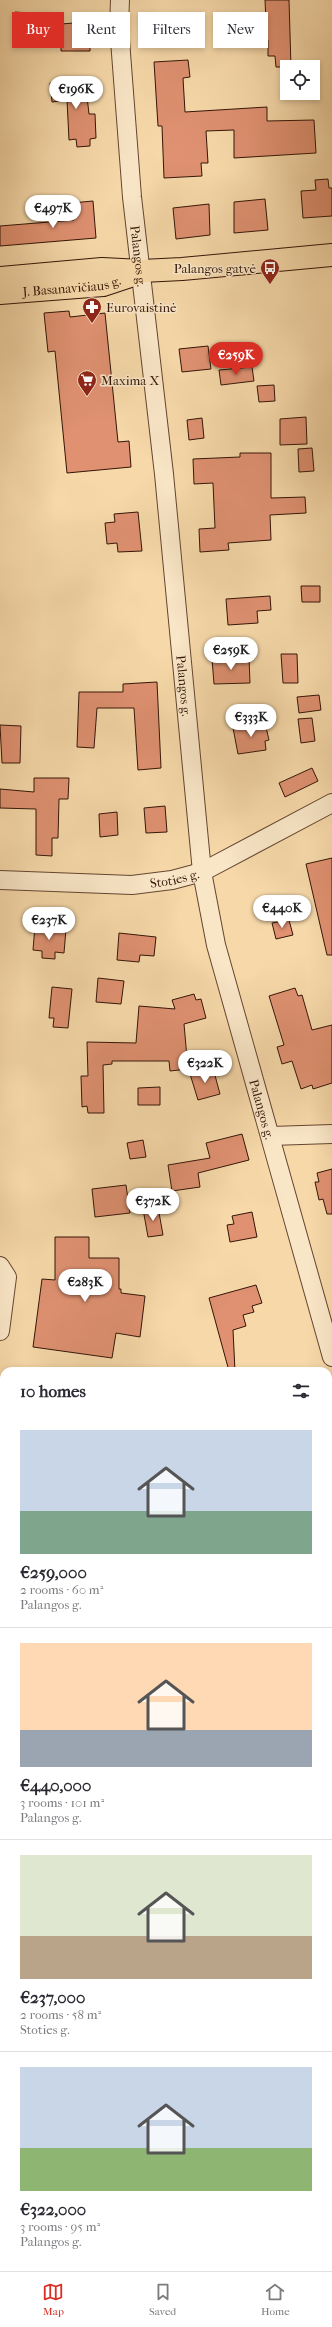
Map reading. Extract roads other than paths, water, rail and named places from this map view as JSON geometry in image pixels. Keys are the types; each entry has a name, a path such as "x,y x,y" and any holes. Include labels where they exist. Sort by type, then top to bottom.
{"main road":[{"name":"J. Basanavičiaus g.","path":"0,278 102,269 142,271 332,255"},
{"name":"J. Basanavičiaus g.","path":"0,293 103,285 142,271"}],"street":[{"name":"Palangos g.","path":"120,0 119,27 132,197 142,271 164,474 202,872 216,945 332,1357"},
{"name":"Stoties g.","path":"0,880 132,885 172,880 202,872 332,803"},
{"path":"271,1136 332,1134"},
{"path":"0,1266 6,1278 0,1331"}],"place":[{"name":"Palangos gatvė","path":"270,285"},
{"name":"Eurovaistinė","path":"92,324"},
{"name":"Maxima X","path":"87,397"}]}
